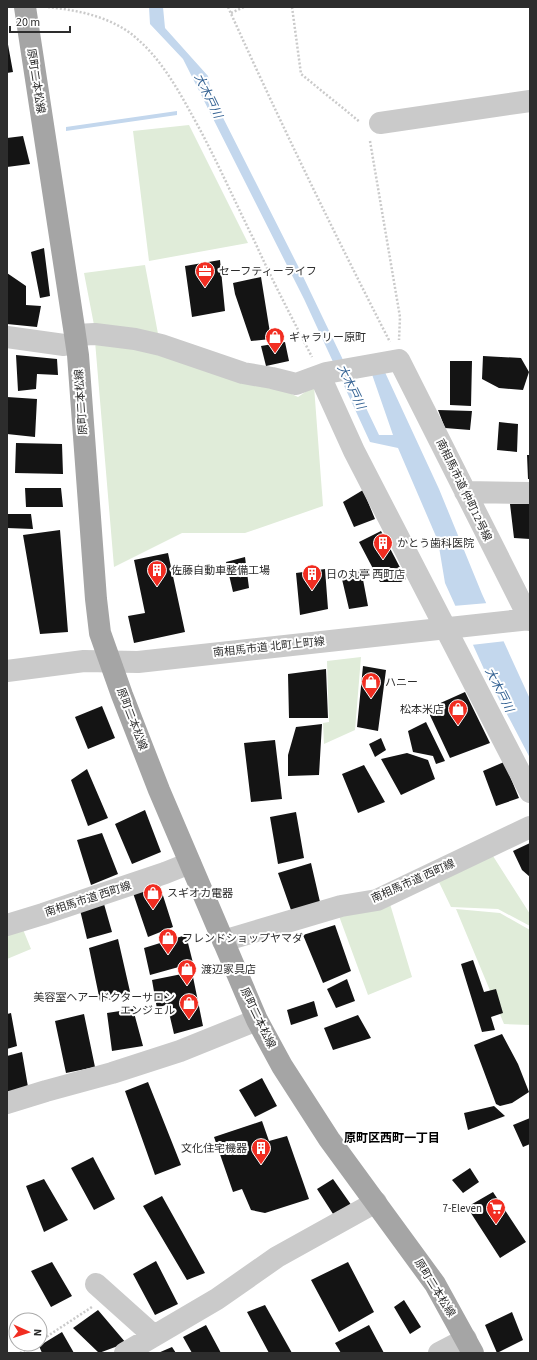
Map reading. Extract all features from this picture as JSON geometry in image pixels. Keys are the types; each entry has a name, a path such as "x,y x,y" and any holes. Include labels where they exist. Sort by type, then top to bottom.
{"main road":[{"name":"原町二本松線","path":"25,7 70,340 100,633 154,776 257,1020 282,1066 329,1138 435,1284 469,1346"}],"street":[{"path":"370,128 530,101"},
{"path":"7,338 70,340 87,333 135,339 161,345 243,373 296,384 327,374 397,361"},
{"name":"南相馬市道 仲町12号線","path":"397,361 465,492 527,619"},
{"path":"327,374 354,451 449,627 530,792"},
{"path":"465,492 530,493"},
{"name":"南相馬市道 北町上町線","path":"7,671 84,661 138,662 527,619"},
{"name":"南相馬市道 西町線","path":"223,941 341,906 377,900 530,827"},
{"name":"南相馬市道 西町線","path":"7,925 165,873 190,863"},
{"path":"7,1103 112,1073 180,1051 257,1020"},
{"path":"130,1352 217,1299 277,1257 376,1202"},
{"path":"102,1290 154,1336"},
{"path":"439,1353 469,1346"}],"path":[{"path":"48,7 71,10 116,24 144,44 175,84 224,177 316,365 327,374"},
{"path":"228,7 293,150 397,361"},
{"path":"231,13 244,7"},
{"path":"292,7 301,74 370,128 400,317 397,361"},
{"path":"48,1334 102,1290"}],"green space":[{"path":"189,125 248,243 149,261 133,131"},
{"path":"145,265 159,339 94,325 84,273"},
{"path":"95,341 133,346 270,384 298,397 314,386 323,506 245,533 182,533 114,567"},
{"path":"361,657 355,730 324,744 323,723 329,722 327,661"},
{"path":"493,856 530,914 530,926 498,909 451,907 438,880"},
{"path":"390,904 412,977 368,995 339,916"},
{"path":"456,909 500,913 530,930 530,1025 504,1024"},
{"path":"22,927 31,949 7,959 7,932"}],"water":[{"name":"大木戸川","path":"149,7 163,7 165,28 208,76 211,94 298,266 379,435 393,435 366,357 377,355 439,489 482,594 530,699 530,758 488,678 445,583 438,541 398,448 370,442 304,299 183,59 150,24"},
{"path":"177,111 177,115 66,131 66,127"}],"pier":[{"path":"488,603 506,641 471,645 453,606"}],"building":[{"path":"7,39 13,72 7,73"},
{"path":"23,136 30,164 7,167 7,138"},
{"path":"44,248 50,296 40,298 31,252"},
{"name":"セーフティーライフ","path":"220,260 225,311 192,317 185,266"},
{"path":"7,273 26,286 26,305 41,306 37,327 7,324"},
{"path":"261,277 271,339 251,341 235,294 233,283"},
{"name":"ギャラリー原町","path":"285,342 289,361 266,366 261,346"},
{"path":"16,355 57,359 58,375 37,374 36,389 18,391"},
{"path":"483,356 521,358 529,372 523,390 499,388 482,379"},
{"path":"450,361 472,361 471,406 450,405"},
{"path":"7,397 37,399 35,437 7,434"},
{"path":"438,410 472,411 470,430 445,428"},
{"path":"499,422 518,424 517,452 497,450"},
{"path":"16,443 62,444 63,474 15,473"},
{"path":"527,455 530,455 530,479 528,479"},
{"path":"25,488 61,488 63,507 26,507"},
{"path":"363,490 375,519 354,527 343,502"},
{"path":"510,504 530,504 530,539 514,538"},
{"path":"7,514 31,514 33,529 7,528"},
{"path":"60,530 68,632 40,634 23,535"},
{"name":"かとう歯科医院","path":"381,531 406,579 401,582 380,582 359,542"},
{"name":"佐藤自動車整備工場","path":"168,553 185,632 134,643 128,616 145,613 134,560"},
{"path":"245,557 249,588 233,592 226,562"},
{"name":"日の丸亭 西町店","path":"325,569 328,609 300,615 296,573"},
{"path":"361,569 368,606 349,609 341,575"},
{"name":"ハニー","path":"363,666 386,670 378,731 357,727"},
{"path":"326,669 328,718 289,718 288,674"},
{"name":"松本米店","path":"465,692 490,743 450,758 427,709"},
{"path":"102,706 115,738 88,749 75,717"},
{"path":"426,722 445,761 436,764 433,756 413,752 408,731"},
{"path":"322,724 319,775 288,776 288,755 296,727"},
{"path":"381,738 386,750 375,757 369,744"},
{"path":"275,740 282,799 251,802 244,743"},
{"path":"407,753 428,760 435,779 401,795 381,759"},
{"path":"504,762 519,798 496,806 483,771"},
{"path":"364,765 385,802 358,813 342,774"},
{"path":"87,769 108,818 88,826 71,780"},
{"path":"145,810 161,852 132,864 115,824"},
{"path":"296,812 304,858 278,864 270,817"},
{"path":"102,833 118,874 91,885 77,840"},
{"path":"530,843 530,877 522,870 513,851"},
{"path":"311,863 320,902 291,910 278,873"},
{"name":"スギオカ電器","path":"159,883 173,927 148,937 133,893"},
{"path":"104,904 112,932 87,939 80,910"},
{"path":"335,925 351,971 323,983 303,935"},
{"name":"フレンドショップヤマダ","path":"186,935 193,963 150,975 144,948"},
{"path":"118,939 131,996 100,1001 89,948"},
{"path":"473,960 484,992 496,989 503,1013 491,1017 495,1030 482,1032 461,964"},
{"path":"192,972 203,1026 174,1034 167,1004 157,1009 152,980"},
{"path":"347,979 355,1001 336,1008 327,989"},
{"path":"314,1001 318,1016 291,1025 287,1010"},
{"path":"133,1009 143,1046 112,1051 107,1013"},
{"path":"11,1013 17,1046 7,1049 7,1014"},
{"path":"84,1014 95,1067 66,1073 55,1021"},
{"path":"358,1015 371,1038 333,1050 324,1028"},
{"path":"502,1034 518,1064 529,1092 512,1103 500,1106 496,1104 474,1045"},
{"path":"22,1052 28,1087 7,1092 7,1056"},
{"path":"262,1078 277,1106 255,1117 239,1090"},
{"path":"148,1082 181,1165 155,1175 125,1091"},
{"path":"494,1106 505,1116 468,1130 464,1113"},
{"path":"530,1118 530,1144 523,1147 513,1125"},
{"name":"文化住宅機器","path":"262,1121 269,1141 287,1136 309,1199 265,1213 251,1210 242,1189 233,1192 214,1137"},
{"path":"93,1157 115,1199 94,1210 71,1168"},
{"path":"470,1168 479,1182 463,1193 452,1180"},
{"path":"44,1179 68,1220 44,1232 26,1186"},
{"path":"333,1179 352,1206 335,1217 317,1189"},
{"name":"7-Eleven","path":"493,1192 526,1242 500,1258 467,1207"},
{"path":"162,1196 205,1273 187,1280 143,1206"},
{"path":"156,1261 178,1304 155,1315 133,1274"},
{"path":"52,1262 72,1296 51,1307 31,1271"},
{"path":"348,1262 374,1312 339,1332 311,1280"},
{"path":"404,1300 421,1327 410,1334 394,1307"},
{"path":"265,1305 292,1353 269,1353 247,1312"},
{"path":"98,1310 126,1343 99,1353 73,1328"},
{"path":"512,1312 523,1340 497,1353 485,1325"},
{"path":"206,1325 221,1353 192,1353 183,1337"},
{"path":"369,1325 384,1353 341,1353 335,1343"},
{"path":"62,1332 74,1353 42,1353 48,1352 48,1341"},
{"path":"172,1347 176,1353 158,1353"}],"place":[{"name":"セーフティーライフ","path":"205,288"},
{"name":"ギャラリー原町","path":"275,354"},
{"name":"かとう歯科医院","path":"383,560"},
{"name":"佐藤自動車整備工場","path":"157,587"},
{"name":"日の丸亭 西町店","path":"312,591"},
{"name":"ハニー","path":"371,699"},
{"name":"松本米店","path":"458,726"},
{"name":"スギオカ電器","path":"153,910"},
{"name":"フレンドショップヤマダ","path":"168,955"},
{"name":"渡辺家具店","path":"187,986"},
{"name":"美容室ヘアードクターサロン エンジェル","path":"189,1020"},
{"name":"文化住宅機器","path":"261,1165"},
{"name":"7-Eleven","path":"496,1225"}],"district":[{"name":"原町区西町一丁目","path":"392,1138"}]}
